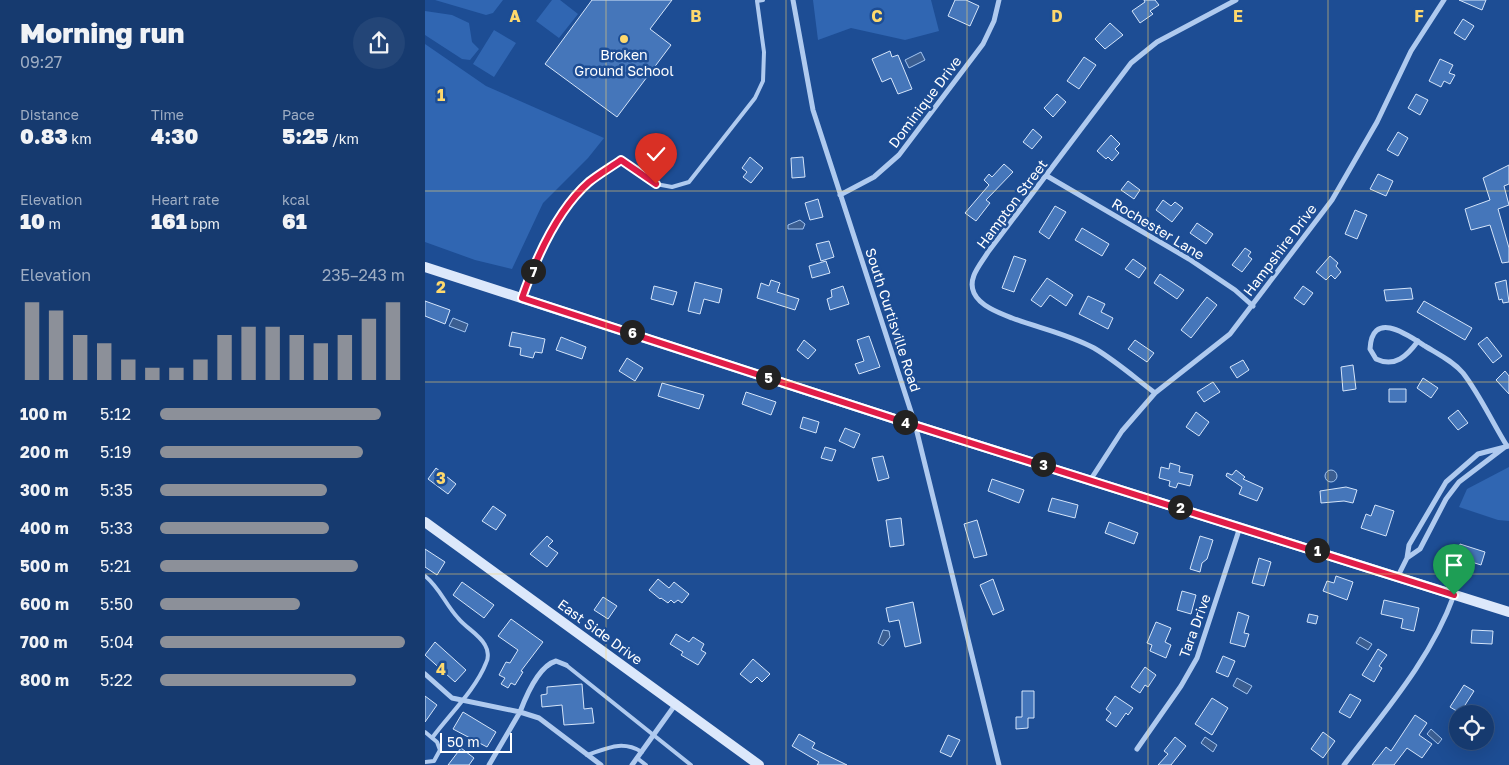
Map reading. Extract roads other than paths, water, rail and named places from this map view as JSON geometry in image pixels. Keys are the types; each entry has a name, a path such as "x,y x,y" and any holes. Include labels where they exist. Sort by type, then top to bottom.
{"street":[{"name":"South Curtisville Road","path":"793,0 813,110 915,424 999,765"},
{"name":"Dominique Drive","path":"840,195 874,178 899,155 983,44 994,21 999,0"},
{"name":"Hampton Street","path":"1155,394 1122,367 1093,348 999,313 980,301 974,293 972,281 976,271 1102,101 1142,54 1157,42 1236,0"},
{"name":"Hampshire Drive","path":"1091,479 1122,431 1155,394 1231,334 1332,200 1377,122 1411,51 1444,0"},
{"name":"Rochester Lane","path":"1047,176 1189,259 1235,290 1253,306"},
{"path":"425,266 915,424 1509,612"},
{"path":"1418,341 1404,358 1394,362 1376,359 1370,349 1372,337 1376,332 1387,327 1399,330 1418,341 1446,358 1462,372 1508,446"},
{"path":"1407,558 1420,549 1446,499 1459,482 1508,446"},
{"path":"1398,576 1407,558 1409,545 1436,495 1452,475 1478,454 1508,446"},
{"name":"East Side Drive","path":"425,522 759,765"},
{"name":"Tara Drive","path":"1137,749 1181,686 1197,658 1240,527"},
{"path":"1344,765 1428,653 1446,617 1454,595"},
{"path":"489,765 529,693 546,667 556,661 566,665"},
{"path":"425,674 450,697 539,718 601,765"},
{"path":"632,765 675,705"}],"lane":[{"path":"522,298 549,237 563,214 589,182 621,160 656,184 671,187 689,182 755,98 763,82 763,52 757,0 763,0"},
{"path":"425,576 439,588 458,620 481,640 487,650 487,663 461,701 432,738"},
{"path":"566,665 691,765"},
{"path":"425,732 439,746 439,754 434,761 425,762"},
{"path":"587,755 607,748 625,745 641,752"},
{"path":"637,758 646,765"}],"place":[{"name":"Broken Ground School","path":"624,39"}]}
